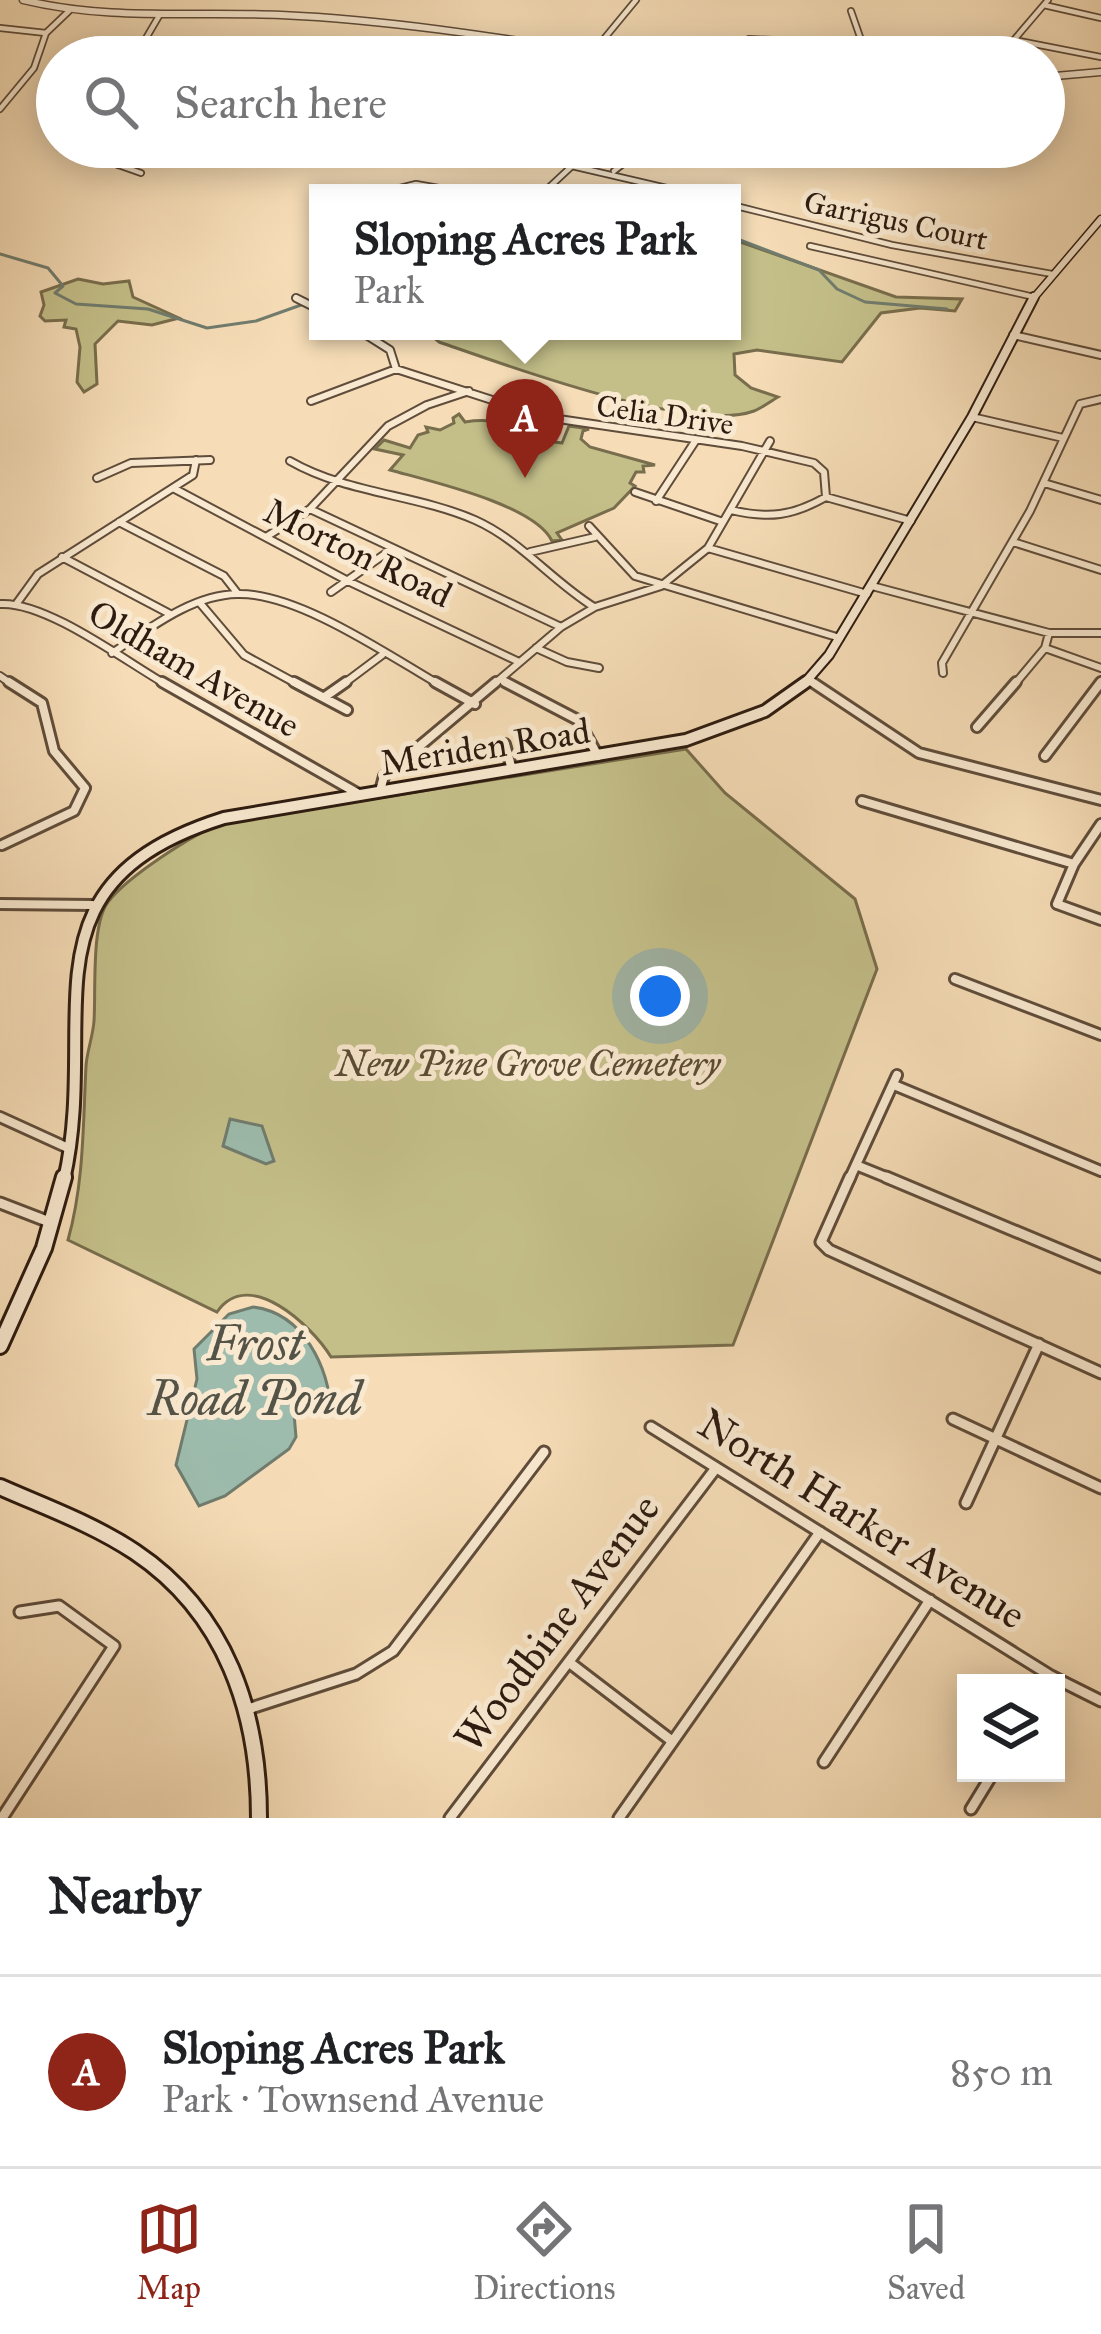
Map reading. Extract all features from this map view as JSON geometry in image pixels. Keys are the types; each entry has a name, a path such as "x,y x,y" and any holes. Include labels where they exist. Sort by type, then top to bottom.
{"main road":[{"name":"Meriden Road","path":"92,905 125,868 194,828 380,790 686,740 744,722 810,680 972,417 1034,296 1101,219"},
{"path":"0,1346 53,1223 70,1148 79,962 92,905"},
{"path":"0,1487 112,1538 171,1578 219,1638 248,1709 257,1753 259,1818"}],"street":[{"path":"23,0 69,11 159,16 274,14 407,24 478,36"},
{"path":"607,36 636,0"},
{"path":"1016,36 1045,2 1101,19"},
{"path":"45,36 69,11"},
{"path":"851,11 860,36"},
{"path":"147,36 159,16"},
{"path":"2,31 46,33"},
{"path":"1065,50 1101,57"},
{"path":"0,109 36,62"},
{"path":"1065,75 1101,72"},
{"path":"124,168 141,173"},
{"path":"586,168 656,184"},
{"path":"613,172 618,168"},
{"name":"Garrigus Court","path":"741,207 904,248 1052,274"},
{"path":"810,246 1034,296"},
{"path":"296,298 309,304"},
{"path":"1011,334 1101,355"},
{"path":"311,401 396,369 390,350 374,340"},
{"name":"Celia Drive","path":"396,369 560,420 765,451 820,466 826,497"},
{"path":"265,538 310,509 401,418 470,391"},
{"path":"943,673 942,663 990,574 1013,542 1080,404 1101,399"},
{"path":"972,417 1063,438"},
{"path":"656,501 696,440"},
{"path":"380,790 384,776 561,628 595,607 661,586 708,548 770,441"},
{"path":"0,604 17,603 38,574 175,489 193,475 196,460"},
{"path":"97,478 130,463 210,460"},
{"path":"290,461 476,520 530,552 565,591 595,607"},
{"path":"1044,483 1101,500"},
{"name":"Morton Road","path":"175,489 519,662"},
{"path":"634,492 724,522"},
{"path":"731,510 779,519 826,497 910,521"},
{"path":"310,509 561,628"},
{"path":"119,522 224,576 238,594"},
{"path":"589,526 635,576 840,638"},
{"path":"530,552 595,537"},
{"path":"1013,542 1101,570"},
{"path":"708,548 1048,633 1101,633"},
{"path":"331,592 392,549"},
{"path":"62,557 172,615"},
{"path":"112,652 200,602 257,595 292,606 475,704"},
{"path":"200,602 244,655 347,710"},
{"name":"Oldham Avenue","path":"17,603 112,652 358,794"},
{"path":"977,727 1046,648 1048,633"},
{"path":"536,648 567,662 599,668"},
{"path":"1046,648 1101,668"},
{"path":"326,696 382,656"},
{"path":"0,676 42,703 55,752 85,788 80,804 70,814 1,844 0,859"},
{"path":"502,680 578,720 598,757"},
{"path":"810,680 919,753 1101,800"},
{"path":"1045,756 1101,682"},
{"path":"505,744 512,770"},
{"path":"862,802 1074,864"},
{"path":"1101,824 1074,864 1057,904 1101,920"},
{"path":"0,904 92,905"},
{"path":"955,979 1101,1035"},
{"path":"1101,1171 896,1080 821,1242 829,1250 1101,1372"},
{"path":"0,1117 70,1148"},
{"path":"856,1165 1101,1267"},
{"path":"0,1203 53,1223"},
{"path":"966,1503 1039,1344"},
{"path":"952,1419 1101,1488"},
{"name":"North Harker Avenue","path":"651,1427 1041,1674"},
{"path":"248,1709 356,1675 393,1651 544,1452"},
{"name":"Woodbine Avenue","path":"450,1818 716,1468"},
{"path":"619,1818 820,1532"},
{"path":"824,1762 930,1600"},
{"path":"2,1818 114,1646 57,1603 41,1601 20,1612"},
{"path":"570,1663 671,1741"},
{"name":"North Harker Avenue","path":"1065,1686 1101,1701"},
{"path":"971,1809 988,1782"}],"green space":[{"path":"741,242 896,297 962,299 955,311 920,308 881,313 842,362 757,350 734,354 735,375 751,388 778,397 754,411 725,416 598,394 439,342 741,340"},
{"path":"78,279 103,284 129,281 133,297 179,318 152,325 118,321 95,344 97,384 84,392 77,382 80,347 76,329 64,327 66,320 45,321 40,316 41,292"},
{"path":"459,414 465,422 495,422 562,443 569,426 589,429 581,439 590,447 655,465 636,472 630,483 635,486 614,508 557,533 562,540 552,541 526,516 505,506 390,470 403,455 375,449 384,440 410,448 418,435 428,432 426,427 440,430 454,423"},
{"name":"New Pine Grove Cemetery","path":"686,749 725,793 855,899 877,969 733,1345 331,1357 295,1317 262,1298 230,1299 217,1312 68,1240 80,1175 99,926 108,902 130,881 178,846 222,823"}],"water":[{"path":"230,1119 262,1126 274,1161 266,1164 223,1146"},
{"name":"Frost Road Pond","path":"253,1307 271,1311 300,1331 319,1361 331,1413 302,1407 294,1414 296,1437 289,1449 225,1496 199,1506 176,1465 197,1379 194,1349 229,1314"}],"waterway":[{"path":"741,240 819,270 837,289 865,302 947,309"},
{"path":"0,254 48,268 63,286 55,293 76,304 148,309 207,328 256,321 301,305"}],"place":[{"name":"Sloping Acres Park","path":"525,478"}]}
